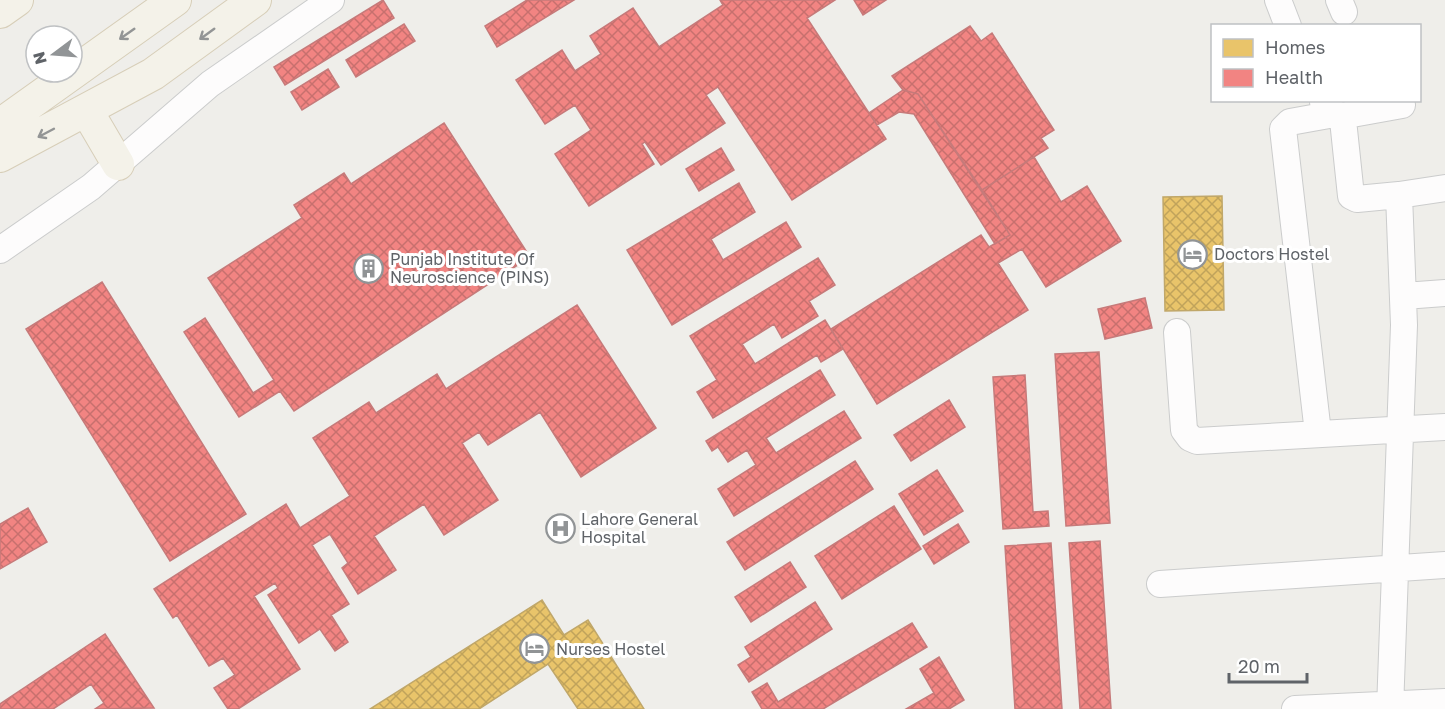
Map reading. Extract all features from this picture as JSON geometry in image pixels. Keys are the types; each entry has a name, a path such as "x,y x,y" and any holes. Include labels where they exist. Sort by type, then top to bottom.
{"main road":[{"path":"0,12 17,0"},
{"path":"0,124 175,0"},
{"path":"0,156 153,74 255,0"},
{"path":"87,111 118,164"}],"street":[{"path":"0,250 91,188 210,84 331,0"},
{"path":"1278,0 1287,24"},
{"path":"1317,433 1283,129 1290,122 1331,110 1402,105"},
{"path":"1331,110 1351,196 1357,199 1445,188"},
{"path":"1390,706 1404,297 1399,195"},
{"path":"1404,297 1445,293"},
{"path":"1177,332 1184,430 1190,438 1197,441 1445,427"},
{"path":"1160,584 1445,565"},
{"path":"1295,709 1445,702"}],"building: Homes":[{"name":"Doctors Hostel","path":"1222,196 1224,310 1165,311 1163,197"},
{"name":"Nurses Hostel","path":"542,600 564,635 588,620 644,709 578,709 548,664 479,709 370,709"}],"building: Health":[{"path":"383,0 394,18 285,85 274,67"},
{"path":"527,0 574,0 497,47 485,26"},
{"path":"720,0 835,0 807,18 886,139 792,200 718,87 706,95 725,123 661,165 645,142 642,144 654,164 589,206 555,154 591,130 575,105 545,124 516,80 562,50 575,71 601,54 590,36 633,8 659,47 723,5"},
{"path":"854,0 886,0 863,15"},
{"path":"404,24 415,41 356,77 346,60"},
{"path":"970,26 981,41 992,33 1054,130 1041,138 1048,148 982,190 918,94 903,90 892,76"},
{"path":"328,69 339,87 302,110 291,92"},
{"path":"903,90 918,94 1010,235 995,244 914,114 899,112 877,125 869,113"},
{"name":"Punjab Institute Of Neuroscience (PINS)","path":"444,123 530,257 294,411 280,391 239,417 184,332 205,318 253,393 274,380 208,278 302,218 294,205 344,173 351,184"},
{"path":"721,148 734,170 699,191 686,169"},
{"path":"1034,157 1061,202 1087,186 1121,241 1046,287 1022,249 998,263 1028,310 877,404 831,329 981,235 989,247 1010,235 982,190"},
{"path":"739,183 755,212 711,239 723,260 786,222 801,247 672,325 627,250"},
{"path":"818,258 835,285 809,301 818,316 782,338 774,324 742,344 755,364 825,320 843,349 821,362 817,355 713,418 697,392 717,380 690,336"},
{"path":"102,282 246,514 170,561 26,329"},
{"path":"1145,298 1152,328 1105,339 1098,309"},
{"path":"577,305 656,428 581,477 540,412 488,445 479,432 462,443 498,500 444,535 424,504 374,536 396,570 358,594 342,568 348,563 330,534 312,545 349,604 331,615 348,642 335,651 320,629 299,643 268,595 278,588 275,583 254,596 300,669 238,709 228,709 214,688 235,675 223,658 209,666 177,615 173,618 154,589 286,504 300,528 350,496 313,438 369,402 376,413 437,374 446,389"},
{"path":"1099,352 1110,523 1066,526 1055,354"},
{"path":"820,370 835,395 766,438 776,453 844,411 861,438 734,516 718,489 756,465 747,450 728,462 718,447 712,451 706,441"},
{"path":"1025,375 1033,512 1048,511 1049,526 1003,529 993,377"},
{"path":"949,400 965,427 911,461 894,435"},
{"path":"855,461 873,489 745,570 727,542"},
{"path":"937,470 963,511 924,535 899,494"},
{"path":"894,506 921,549 842,599 815,556"},
{"path":"28,508 47,542 0,569 0,524"},
{"path":"958,524 969,542 934,564 923,546"},
{"path":"1100,541 1111,709 1080,709 1069,543"},
{"path":"1051,543 1062,709 1015,709 1005,546"},
{"path":"790,562 806,587 751,622 735,597"},
{"path":"815,602 832,629 749,682 738,665 751,657 745,647"},
{"path":"912,623 927,647 823,709 762,709 752,692 767,683 778,702"},
{"path":"105,634 154,708 95,709 104,703 91,684 53,709 0,709 0,704"},
{"path":"939,657 964,700 949,709 906,709 934,693 920,669"}],"place":[{"name":"Doctors Hostel","path":"1193,254"},
{"name":"Punjab Institute Of Neuroscience (PINS)","path":"369,268"},
{"name":"Lahore General Hospital","path":"560,528"},
{"name":"Nurses Hostel","path":"535,649"}]}
